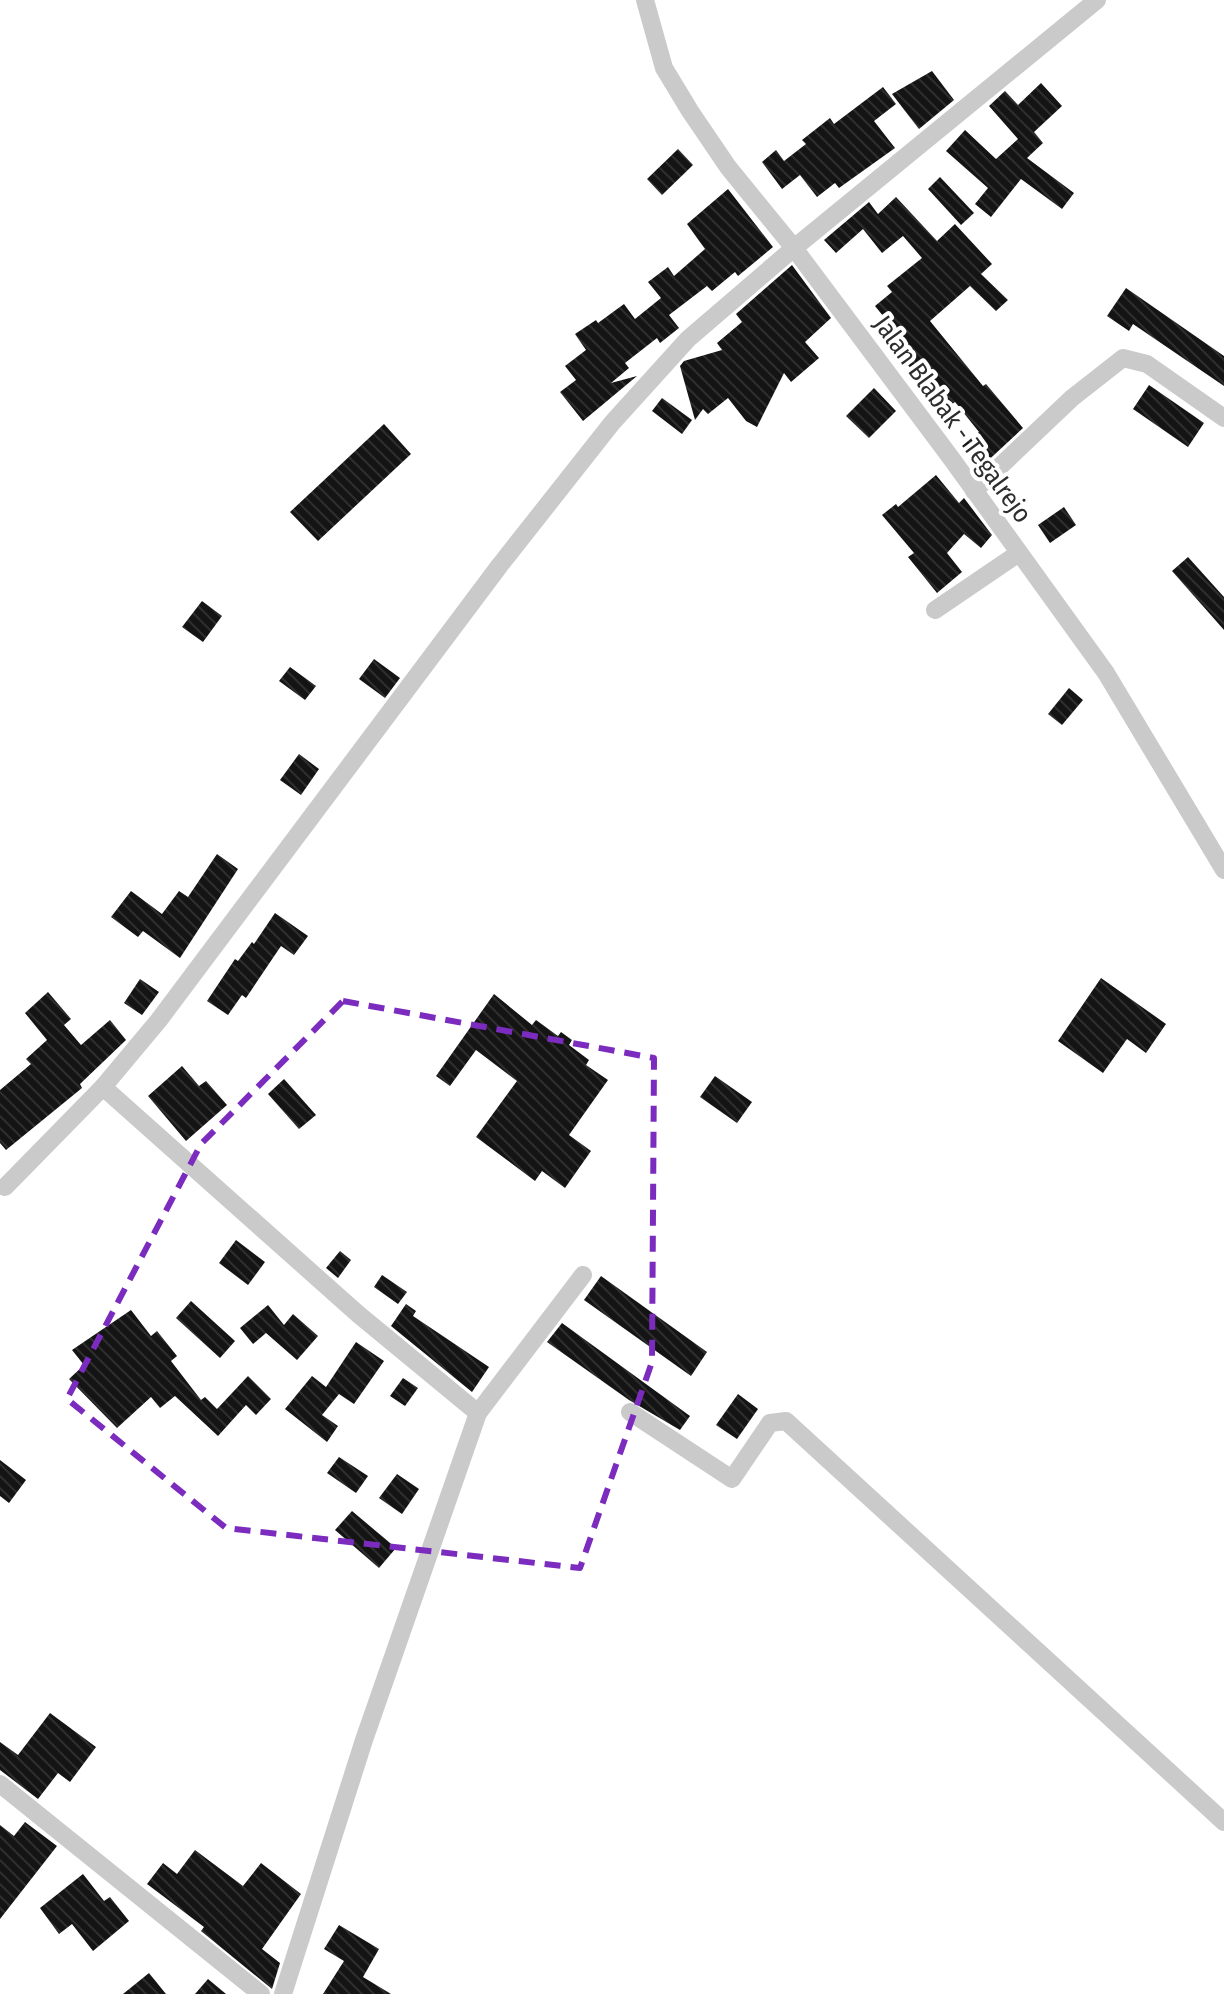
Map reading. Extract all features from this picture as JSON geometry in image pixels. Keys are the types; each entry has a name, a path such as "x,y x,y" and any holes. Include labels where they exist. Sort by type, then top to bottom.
{"street":[{"name":"Jalan Blabak - Tegalrejo","path":"645,0 664,68 728,167 794,248 1106,673 1219,854 1224,870"},
{"path":"5,1187 103,1087 159,1020 500,565 612,423 688,339 794,248 1097,0"},
{"path":"974,491 1072,398 1123,358 1147,364 1224,418"},
{"path":"935,610 1019,553"},
{"path":"103,1087 358,1314 478,1413"},
{"path":"283,1994 364,1740 478,1413 583,1275"},
{"path":"630,1412 732,1479 770,1423 786,1421 1224,1822"},
{"path":"0,1784 261,1994"}],"highlighted area":[{"path":"343,1001 654,1058 652,1362 580,1568 226,1528 67,1399 201,1144"}],"building":[{"path":"932,71 954,100 919,129 892,94"},
{"path":"1041,83 1062,106 1034,132 1043,143 1027,158 1074,193 1062,209 1021,179 991,217 975,204 988,188 946,151 965,130 996,159 1018,139 989,106 1005,91 1018,105"},
{"path":"883,87 896,104 874,121 895,148 839,188 835,183 817,197 800,175 782,189 762,162 776,150 784,161 806,144 802,140 830,118 834,124"},
{"path":"678,149 693,165 662,195 647,179"},
{"path":"940,177 974,213 961,225 928,189"},
{"path":"728,189 773,247 738,276 735,272 712,291 707,286 669,315 679,328 660,343 657,338 625,363 629,368 611,383 637,376 583,421 560,392 576,380 565,366 586,350 575,334 596,320 598,323 624,304 635,319 661,298 648,282 668,267 674,276 705,249 687,224"},
{"path":"896,197 937,241 955,224 992,264 981,274 1008,300 996,311 970,286 930,321 983,386 986,384 1023,428 980,468 962,446 979,432 955,402 940,413 931,400 934,398 904,360 913,353 875,306 892,292 887,286 922,258 903,236 882,253 863,229 836,253 824,240 869,202 878,214"},
{"path":"792,265 831,318 805,342 819,358 791,382 784,373 757,427 746,421 728,398 708,414 703,409 695,420 680,366 684,361 722,350 717,343 742,322 736,314"},
{"path":"1126,288 1224,356 1224,386 1133,324 1129,331 1107,316"},
{"path":"1149,385 1204,423 1188,447 1133,409"},
{"path":"874,388 896,411 869,438 846,416"},
{"path":"662,398 692,420 682,434 652,411"},
{"path":"384,424 411,454 318,541 290,512"},
{"path":"936,475 959,503 964,498 992,535 981,548 964,534 947,553 962,572 937,593 908,557 914,553 882,515 896,504 898,507"},
{"path":"1064,507 1076,525 1050,543 1038,525"},
{"path":"1188,557 1224,597 1224,630 1172,571"},
{"path":"202,601 222,616 203,642 182,627"},
{"path":"374,659 400,678 385,698 359,679"},
{"path":"290,667 316,686 305,700 279,681"},
{"path":"1069,688 1083,700 1062,725 1048,714"},
{"path":"299,754 319,769 301,795 280,780"},
{"path":"217,854 238,869 180,958 143,931 138,937 111,917 131,891 162,914 179,891 188,897"},
{"path":"275,913 308,936 294,955 281,946 246,998 242,995 228,1015 207,1001 235,959 238,961 252,942 254,944"},
{"path":"1101,978 1166,1024 1146,1053 1127,1039 1103,1073 1058,1041"},
{"path":"140,979 159,992 142,1015 124,1003"},
{"path":"48,992 71,1019 64,1025 81,1045 110,1020 126,1040 80,1084 82,1088 6,1150 0,1143 0,1090 31,1064 26,1059 47,1040 25,1013"},
{"path":"494,994 532,1025 536,1020 558,1036 561,1032 572,1040 569,1045 589,1060 586,1065 608,1080 569,1135 591,1151 565,1188 542,1171 535,1181 476,1137 517,1081 476,1050 450,1086 436,1076"},
{"path":"182,1066 199,1086 206,1081 227,1105 186,1141 148,1096"},
{"path":"715,1076 752,1102 737,1123 700,1097"},
{"path":"284,1079 316,1115 299,1129 268,1094"},
{"path":"236,1240 265,1262 248,1285 219,1263"},
{"path":"340,1251 351,1260 338,1278 326,1268"},
{"path":"382,1275 407,1292 398,1304 374,1287"},
{"path":"601,1276 707,1352 691,1376 584,1300"},
{"path":"191,1301 235,1341 220,1358 176,1318"},
{"path":"406,1304 416,1311 413,1316 489,1367 472,1392 391,1326"},
{"path":"268,1305 284,1325 293,1314 318,1336 297,1360 266,1333 253,1344 240,1328"},
{"path":"131,1310 151,1336 157,1331 177,1356 171,1361 201,1400 205,1397 217,1409 248,1376 271,1399 256,1415 246,1405 218,1436 175,1396 160,1408 151,1397 117,1428 69,1379 84,1365 72,1350"},
{"path":"562,1323 690,1416 680,1430 629,1400 547,1342"},
{"path":"356,1342 384,1361 354,1404 339,1394 322,1415 338,1426 327,1442 285,1409 312,1376 326,1387"},
{"path":"403,1378 418,1388 405,1406 390,1396"},
{"path":"738,1394 758,1409 737,1439 716,1425"},
{"path":"339,1457 368,1476 356,1493 327,1473"},
{"path":"0,1460 26,1480 9,1503 0,1496"},
{"path":"397,1474 419,1489 402,1514 379,1498"},
{"path":"352,1511 396,1548 379,1568 335,1530"},
{"path":"50,1713 96,1747 70,1782 58,1773 38,1799 0,1770 0,1742 18,1755"},
{"path":"25,1822 57,1846 0,1919 0,1825 14,1836"},
{"path":"195,1850 243,1886 261,1863 301,1894 262,1949 280,1963 272,1989 201,1931 204,1927 147,1884 163,1863 177,1874"},
{"path":"83,1874 104,1901 110,1897 129,1921 93,1951 72,1924 59,1934 40,1908"},
{"path":"339,1925 379,1949 363,1977 391,1994 323,1994 344,1961 324,1949"},
{"path":"149,1973 166,1994 123,1994"},
{"path":"208,1979 226,1994 195,1994"}]}
